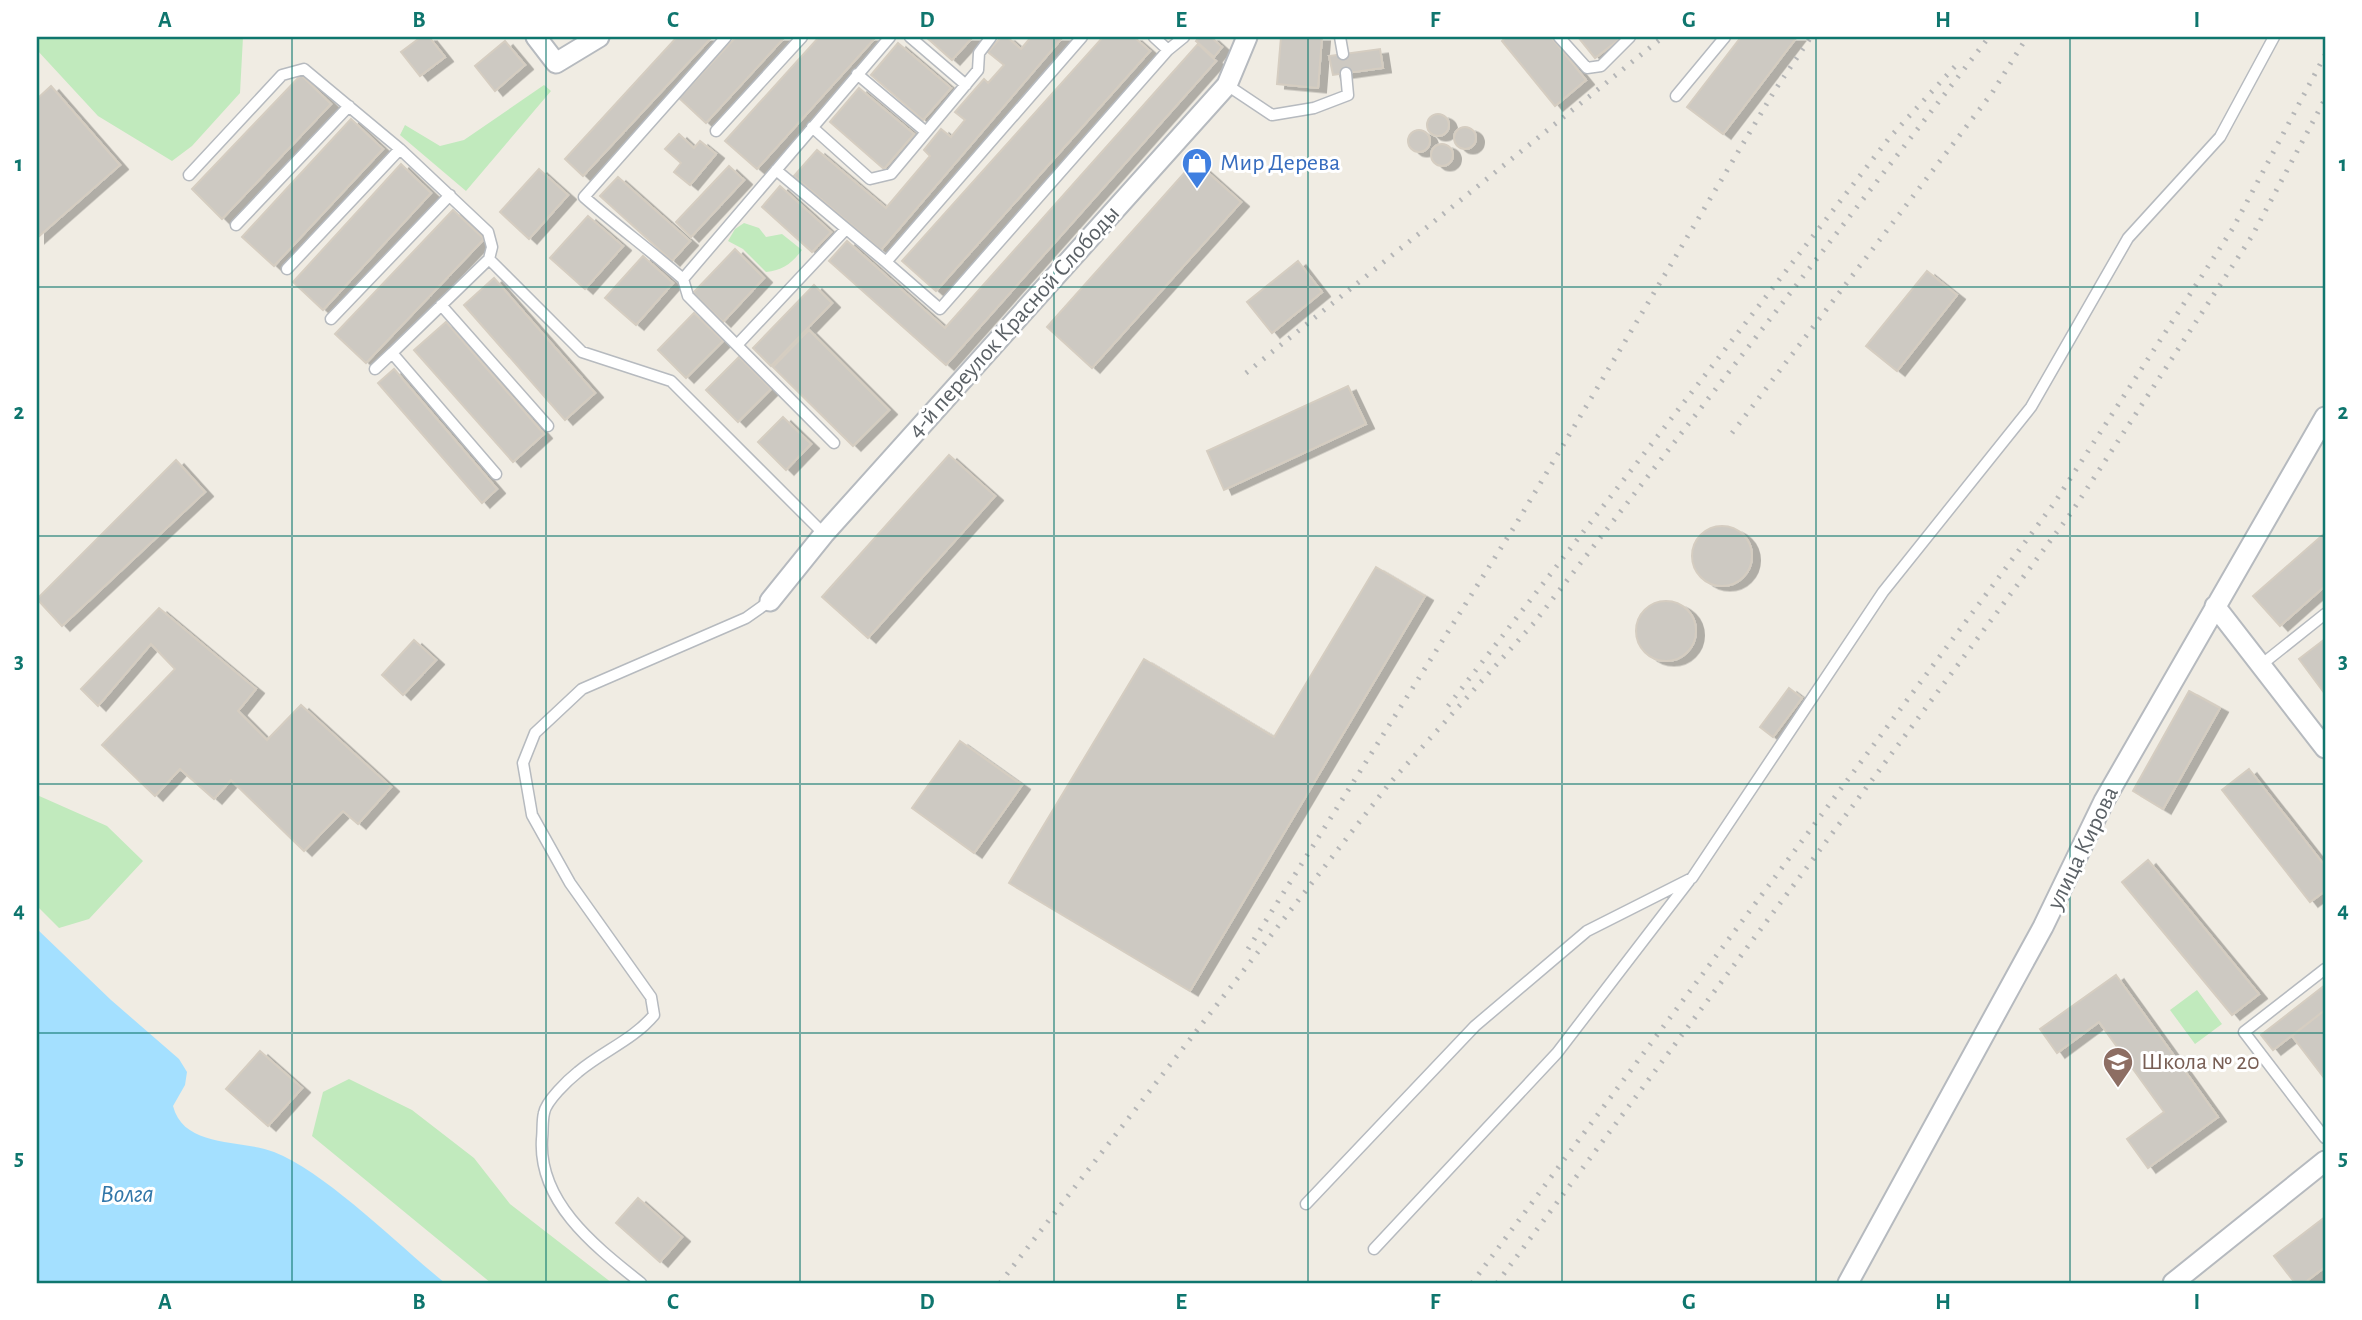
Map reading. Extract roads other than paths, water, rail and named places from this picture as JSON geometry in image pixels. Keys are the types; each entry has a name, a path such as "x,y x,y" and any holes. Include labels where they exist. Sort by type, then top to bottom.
{"street":[{"path":"536,37 556,62 599,37"},
{"name":"4-й переулок Красной Слободы","path":"771,601 824,534 1227,85 1247,37"},
{"name":"улица Кирова","path":"1848,1283 2043,927 2104,801 2325,417"},
{"path":"2215,606 2325,748"},
{"path":"2173,1283 2325,1161"}],"lane":[{"path":"726,37 584,197 683,279 688,296 834,443"},
{"path":"716,131 802,37"},
{"path":"683,279 890,37"},
{"path":"910,37 966,85"},
{"path":"812,127 870,178 891,174 978,70 979,53 991,37"},
{"path":"886,262 1082,37"},
{"path":"1154,37 1168,50"},
{"path":"776,170 940,309 1168,50 1184,37"},
{"path":"1340,37 1343,54"},
{"path":"1559,37 1587,68 1601,66 1630,37"},
{"path":"1676,96 1725,37"},
{"path":"1374,1249 1557,1053 1692,878 1883,592 2031,407 2128,238 2220,137 2274,37"},
{"path":"190,175 282,75 304,69 400,149 488,232 492,247 489,259 375,369"},
{"path":"1227,85 1272,116 1314,108 1349,95 1346,73"},
{"path":"858,74 926,132"},
{"path":"236,225 349,106"},
{"path":"287,269 400,149"},
{"path":"331,319 450,195"},
{"path":"737,345 846,229"},
{"path":"489,259 582,352 671,381 824,534"},
{"path":"440,305 548,426"},
{"path":"392,353 496,474"},
{"path":"641,1283 601,1251 569,1217 547,1179 542,1145 544,1110 577,1072 641,1030 654,1015 651,997 570,883 532,815 523,763 535,733 582,689 746,618 771,601"},
{"path":"2261,665 2325,614"},
{"path":"1306,1204 1485,1017 1587,931 1692,878"},
{"path":"2325,969 2244,1032 2325,1138"}],"water":[{"name":"Волга","path":"37,929 111,1000 179,1059 187,1072 185,1085 173,1106 179,1120 189,1130 216,1140 261,1148 295,1162 339,1193 445,1283 37,1283"}],"railway":[{"path":"1246,373 1663,37"},
{"path":"1248,949 1516,524 1775,90 1811,37"},
{"path":"1000,1283 1389,784 1534,623 1989,37"},
{"path":"1732,433 1992,93 2027,37"},
{"path":"1472,1283 2055,502 2233,228 2325,55"},
{"path":"1448,706 1890,137 1959,62"},
{"path":"1497,1283 2071,513 2252,236 2325,99"}],"place":[{"name":"Мир Дерева","path":"1197,190"},
{"name":"Школа № 20","path":"2118,1089"}]}
